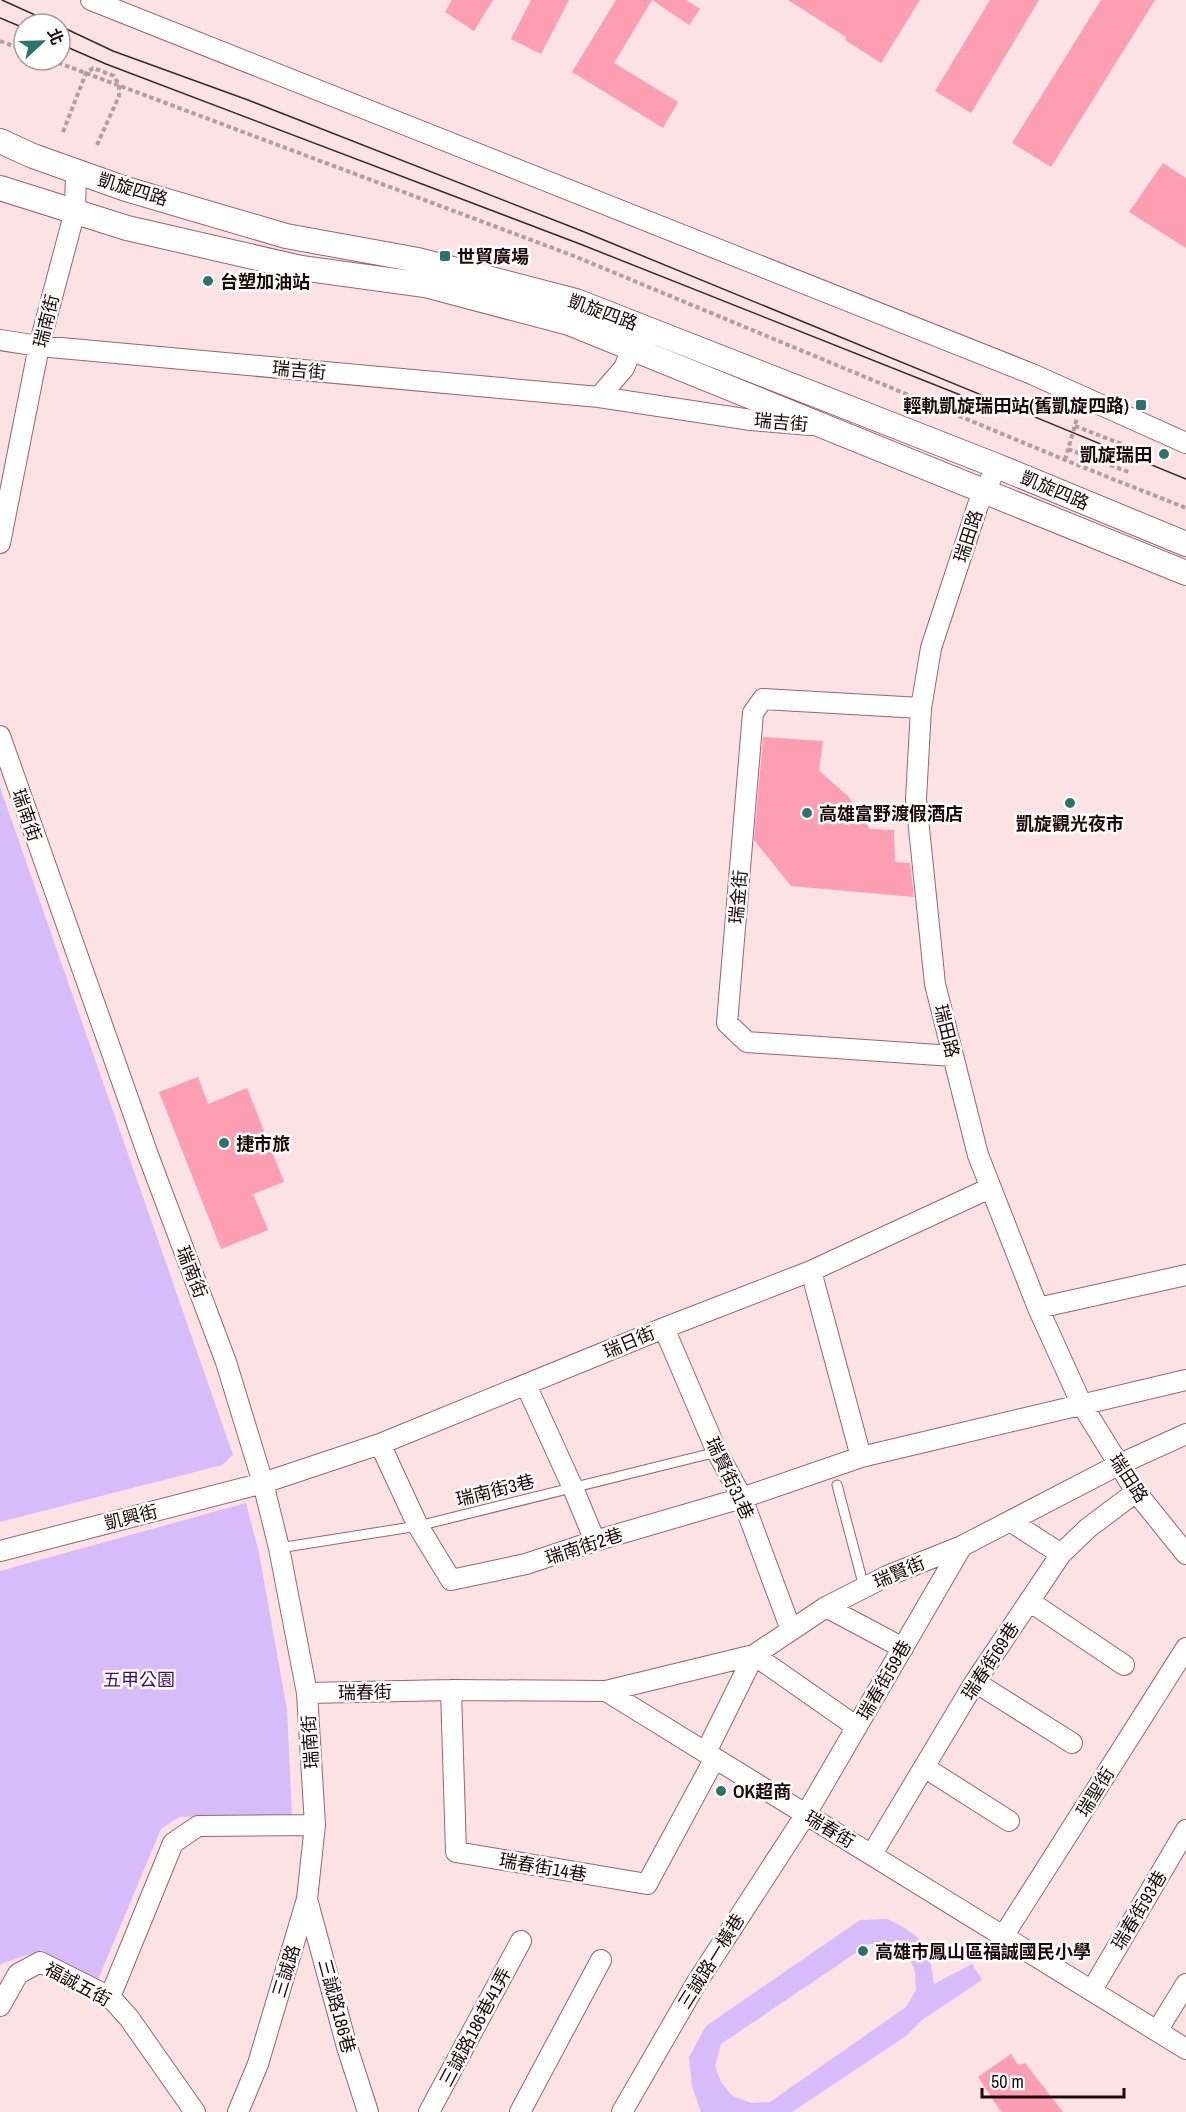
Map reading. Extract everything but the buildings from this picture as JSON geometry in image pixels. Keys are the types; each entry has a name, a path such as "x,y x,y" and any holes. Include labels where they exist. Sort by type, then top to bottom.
{"street":[{"path":"91,0 1022,369 1186,442"},
{"name":"凱旋四路","path":"0,141 33,156 126,189 286,236 418,260 576,301 997,466 1186,544"},
{"name":"瑞南街","path":"0,543 39,346 75,211 76,171"},
{"name":"凱旋四路","path":"7,193 127,228 301,268 425,285 569,324 1186,573"},
{"path":"599,397 624,368 641,326"},
{"name":"瑞吉街","path":"0,340 39,346 599,397 751,420 821,426"},
{"name":"瑞田路","path":"997,466 984,491 931,648 921,708 916,799 935,984 978,1155 1038,1308 1082,1405 1136,1492 1186,1554"},
{"name":"瑞金街","path":"921,708 763,699 753,713 728,1023 747,1042 953,1056"},
{"name":"瑞南街","path":"0,736 148,1155 226,1362 263,1483 279,1548 307,1693 315,1825"},
{"name":"瑞日街","path":"263,1483 380,1444 810,1271 990,1188"},
{"path":"810,1271 861,1457"},
{"path":"1038,1308 1186,1275"},
{"name":"瑞賢街31巷","path":"664,1328 717,1452 742,1498 791,1630"},
{"name":"瑞南街2巷","path":"380,1444 418,1526 452,1580 526,1564 595,1541 742,1498 861,1457 1186,1380"},
{"path":"526,1385 595,1541"},
{"name":"瑞賢街","path":"606,1691 754,1654 826,1607 864,1587 962,1546 1120,1464 1186,1434"},
{"name":"凱興街","path":"0,1551 263,1483"},
{"name":"瑞春街69巷","path":"872,1854 975,1682 1061,1554 1088,1527 1136,1492"},
{"path":"1010,1521 1061,1554"},
{"name":"瑞春街59巷","path":"806,1814 962,1546"},
{"path":"1029,1601 1124,1665"},
{"path":"826,1607 903,1648"},
{"name":"瑞聖街","path":"1004,1935 1186,1648"},
{"path":"711,1755 754,1654 857,1727"},
{"path":"975,1682 1072,1743"},
{"name":"瑞春街","path":"307,1693 451,1690 606,1691 1186,2049"},
{"name":"瑞春街14巷","path":"451,1690 456,1852 647,1884 711,1755"},
{"path":"924,1767 1009,1821"},
{"name":"三誠路一橫巷","path":"622,2112 697,1982 806,1814"},
{"path":"110,1997 172,1843 198,1826 315,1825"},
{"name":"三誠路","path":"238,2112 258,2064 308,1899 315,1825"},
{"name":"瑞春街93巷","path":"1092,1990 1186,1830"},
{"name":"三誠路186巷","path":"308,1899 347,2047 368,2112"},
{"name":"三誠路186巷41弄","path":"429,2112 521,1941"},
{"path":"520,2112 602,1960"},
{"name":"福誠五街","path":"0,2006 18,1974 40,1962 110,1997 129,2018 195,2112"},
{"path":"1157,2031 1186,1984"}],"lane":[{"name":"瑞南街3巷","path":"279,1548 418,1526 717,1452"},
{"path":"837,1485 864,1587"}],"path":[{"path":"72,68 574,256 1065,460 1186,507"},
{"path":"63,132 86,73"},
{"path":"97,145 119,96 119,85"},
{"path":"1065,460 1077,418"},
{"path":"1075,426 1140,451"},
{"path":"1068,449 1131,473"}],"green space":[{"path":"0,787 233,1455 222,1465 0,1522"},
{"name":"五甲公園","path":"246,1503 259,1553 287,1710 292,1815 179,1817 161,1829 97,1982 41,1950 0,1966 0,1571"},
{"path":"887,1919 916,1936 930,1959 934,1984 972,1964 982,1980 922,2020 906,2036 792,2112 701,2112 692,2086 689,2057 706,2026 860,1920","holes":["869,1944 892,1944 908,1956 915,1971 916,1990 906,2007 770,2102 752,2103 732,2096 721,2082 715,2066 721,2044"]}],"tram line":[{"path":"2,0 28,12"},
{"path":"0,18 12,23"},
{"path":"72,32 113,51 248,100 582,231 1186,479"},
{"path":"72,49 580,244 963,396"}],"place":[{"name":"世貿廣場","path":"445,256"},
{"name":"台塑加油站","path":"208,281"},
{"name":"輕軌凱旋瑞田站(舊凱旋四路)","path":"1141,405"},
{"name":"凱旋瑞田","path":"1164,454"},
{"name":"凱旋觀光夜市","path":"1070,803"},
{"name":"高雄富野渡假酒店","path":"807,813"},
{"name":"捷市旅","path":"224,1143"},
{"name":"OK超商","path":"721,1791"},
{"name":"高雄市鳳山區福誠國民小學","path":"863,1951"}]}
